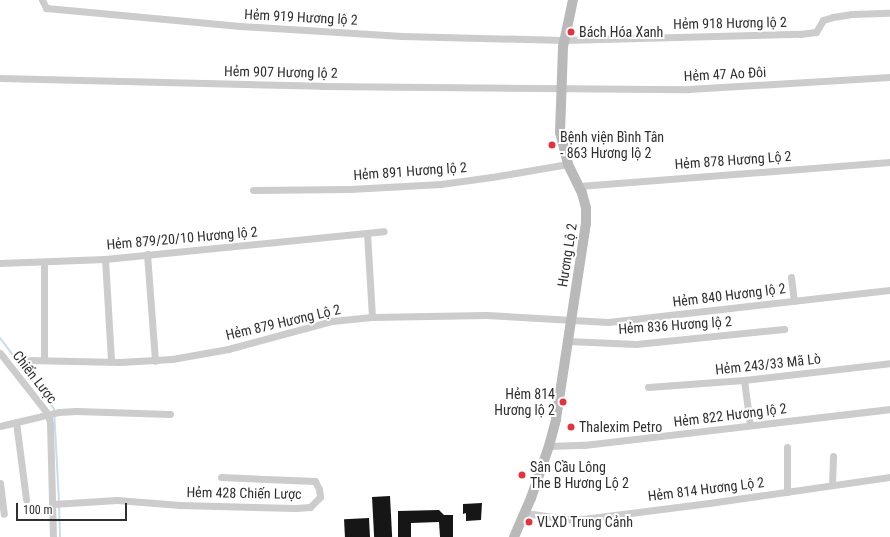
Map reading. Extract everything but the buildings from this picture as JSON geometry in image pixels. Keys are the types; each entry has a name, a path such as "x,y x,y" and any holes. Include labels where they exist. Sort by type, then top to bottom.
{"main road":[{"name":"Hương Lộ 2","path":"525,513 549,446 560,398 567,341 586,224 586,208 579,186 568,164 560,132 564,40 573,0"},
{"path":"514,537 525,513"}],"street":[{"name":"Hẻm 919 Hương lộ 2","path":"42,0 46,8 240,26 402,36 564,40"},
{"name":"Hẻm 918 Hương lộ 2","path":"564,40 800,34 816,32 823,20 833,16 890,13"},
{"name":"Hẻm 47 Ao Đôi","path":"561,89 688,89 890,77"},
{"name":"Hẻm 907 Hương lộ 2","path":"0,78 321,86 561,89"},
{"name":"Hẻm 878 Hương Lộ 2","path":"579,186 890,162"},
{"name":"Hẻm 891 Hương lộ 2","path":"253,190 350,189 441,184 568,164"},
{"name":"Hẻm 879/20/10 Hương lộ 2","path":"0,263 105,259 384,231"},
{"path":"367,233 372,317"},
{"path":"147,254 154,361"},
{"path":"105,259 111,361"},
{"path":"44,262 44,360"},
{"path":"791,277 794,301"},
{"name":"Hẻm 840 Hương lộ 2","path":"571,320 608,322 890,290"},
{"name":"Hẻm 879 Hương Lộ 2","path":"26,360 154,361 228,349 332,322 372,317 486,315 571,320"},
{"name":"Hẻm 836 Hương lộ 2","path":"567,341 636,344 784,329"},
{"name":"Chiến Lược","path":"0,353 49,414 54,504 54,537"},
{"name":"Hẻm 243/33 Mã Lò","path":"648,387 744,380 890,363"},
{"path":"744,380 750,425"},
{"name":"Hẻm 822 Hương lộ 2","path":"549,446 584,445 890,409"},
{"path":"0,426 59,412 76,411 170,414"},
{"path":"16,422 26,498"},
{"path":"787,447 787,492"},
{"path":"832,485 833,456"},
{"name":"Hẻm 428 Chiến Lược","path":"54,504 117,500 180,506 296,508 310,507 320,497 319,489 315,481 300,479 221,477"},
{"name":"Hẻm 814 Hương Lộ 2","path":"525,513 575,520 890,477"},
{"path":"0,483 4,514"}],"waterway":[{"path":"0,338 54,409 59,502"},
{"path":"59,506 60,537"}],"place":[{"name":"Bách Hóa Xanh","path":"571,32"},
{"name":"Bệnh viện Bình Tân - 863 Hương lộ 2","path":"552,145"},
{"name":"Hẻm 814 Hương lộ 2","path":"563,402"},
{"name":"Thalexim Petro","path":"571,427"},
{"name":"Sân Cầu Lông The B Hương Lộ 2","path":"522,475"},
{"name":"VLXD Trung Cảnh","path":"529,522"}]}
